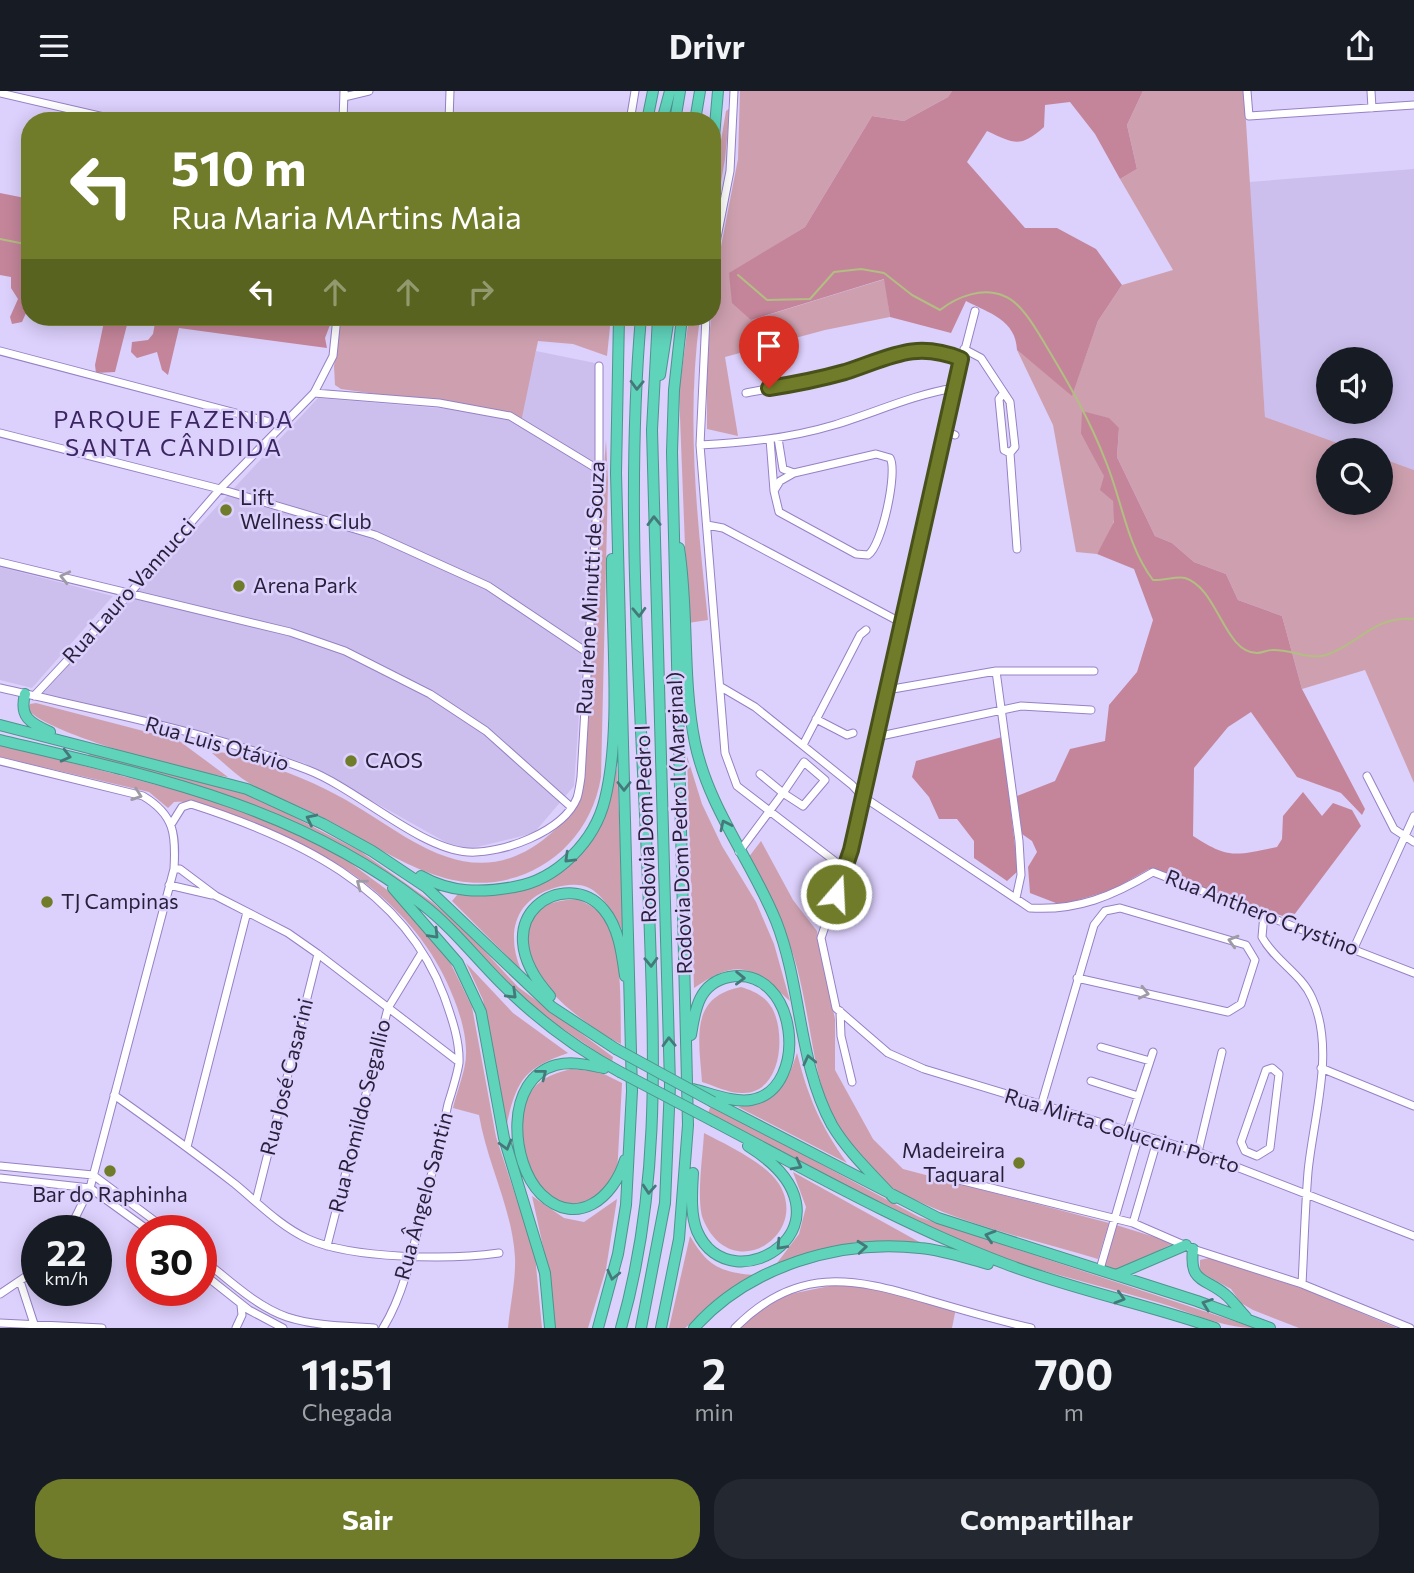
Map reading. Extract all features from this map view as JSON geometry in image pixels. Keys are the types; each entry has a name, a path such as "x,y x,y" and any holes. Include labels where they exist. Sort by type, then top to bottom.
{"highway":[{"path":"649,112 653,91"},
{"path":"664,112 670,91"},
{"path":"676,112 680,91"},
{"path":"696,112 700,91"},
{"path":"0,725 247,789 441,886 484,892 524,886 545,876 562,865 587,837 604,801 611,753 612,544 619,326"},
{"name":"Rodovia Dom Pedro I","path":"621,1328 639,1259 648,1204 654,1080 637,556 636,429 641,326"},
{"name":"Rodovia Dom Pedro I","path":"641,1328 665,1203 670,1085 652,430 658,326"},
{"path":"652,430 668,326"},
{"name":"Rodovia Dom Pedro I (Marginal)","path":"661,1328 679,1238 688,1125 672,419 681,326"},
{"path":"598,1328 622,1228 630,1143 632,995 616,473"},
{"path":"674,511 682,566 690,703 695,743 707,788 766,900 788,958 808,1060 827,1114 849,1148 894,1198"},
{"path":"29,695 22,708 32,724 75,743"},
{"path":"0,740 240,803 314,836 390,882 444,923 538,1018 588,1055 900,1219 974,1252 1215,1328"},
{"path":"372,851 426,887 552,1007 598,1039 713,1102 894,1198 964,1228 1100,1269 1270,1328"},
{"path":"390,882 458,963 481,1012 504,1138 545,1273 550,1328"},
{"path":"598,1039 554,1000 527,964 521,942 522,930 532,910 553,896 566,894 583,896 597,903 610,919 617,934 626,986 632,995"},
{"path":"687,1058 697,1003 713,984 737,976 749,977 760,981 778,998 786,1020 789,1048 783,1074 776,1085 757,1099 748,1101 690,1089"},
{"path":"620,1072 569,1063 547,1068 538,1075 528,1086 519,1110 520,1150 528,1174 541,1194 564,1207 586,1207 606,1196 617,1182 630,1143"},
{"path":"688,1125 693,1154 693,1217 697,1231 712,1250 723,1257 739,1261 764,1258 773,1254 790,1234 797,1214 794,1191 772,1162 715,1122"},
{"path":"694,1328 733,1294 778,1269 819,1255 857,1248 902,1246 936,1250 1054,1279"},
{"path":"1116,1275 1190,1247 1194,1273 1200,1280 1226,1295 1247,1319"}],"street":[{"path":"343,112 344,94 369,91"},
{"path":"449,112 450,91"},
{"path":"632,112 635,91"},
{"path":"721,217 730,171 734,91"},
{"path":"1247,91 1249,116 1414,106"},
{"path":"1371,91 1373,108"},
{"path":"0,93 82,112"},
{"path":"852,1082 841,1036 840,1011 832,999 821,939 845,869 944,431 975,311"},
{"name":"Rua Lauro Vannucci","path":"29,695 131,592 220,489 314,393 332,356 336,326"},
{"path":"706,326 700,445 721,687 722,731 732,777 737,786 845,869"},
{"path":"746,393 817,379 914,350 931,349 961,359"},
{"path":"964,349 981,358 1003,394 999,399 1004,450 1010,453 1017,549"},
{"path":"0,351 281,425"},
{"name":"Rua Irene Minutti de Souza","path":"570,806 577,798 581,777 599,470 599,366"},
{"path":"700,445 774,439 831,426 917,396 954,389"},
{"path":"314,393 439,403 510,417 599,470"},
{"path":"944,431 955,435"},
{"path":"0,433 220,489 375,535 488,586 588,653"},
{"path":"774,439 783,469 794,473"},
{"path":"774,439 775,491 776,504 786,517 856,554 873,552 879,543 894,471 890,458 876,454 794,473 780,481 775,491"},
{"path":"707,525 723,528 900,622"},
{"path":"0,562 290,632 345,651 430,694 486,731 570,806"},
{"path":"803,745 860,635 866,630"},
{"path":"887,690 996,671 1094,671"},
{"path":"721,687 755,707 862,796 1016,898 1021,876 1019,841 996,671"},
{"name":"Rua Luis Otávio","path":"0,688 235,746 286,762 320,776 374,805 421,837 451,850 502,850 548,828 570,806"},
{"path":"876,737 1021,706 1091,710"},
{"path":"817,719 846,735 853,733"},
{"path":"0,761 143,796 155,803 172,823"},
{"path":"739,852 783,793 804,762 825,780 806,805 783,793 760,774"},
{"path":"1367,776 1387,817 1402,837 1414,842"},
{"path":"76,1215 90,1188 174,869 172,823 181,807 191,804 249,823 315,854 372,893 402,924 438,979 454,1024 459,1062"},
{"path":"1354,948 1402,837 1414,816"},
{"path":"174,869 180,869 216,896 288,933 459,1062"},
{"name":"Rua Anthero Crystino","path":"1016,898 1030,908 1059,910 1112,896 1153,872 1414,973"},
{"path":"169,885 216,896"},
{"path":"1041,1106 1077,978 1094,925 1105,911 1120,908 1246,945 1255,960 1241,1004 1228,1012 1077,978"},
{"path":"187,1147 247,912"},
{"path":"1264,914 1261,931 1264,941 1303,981 1312,998 1321,1029 1321,1068 1312,1126 1301,1284"},
{"name":"Rua José Casarini","path":"256,1201 318,954"},
{"name":"Rua Romildo Segallio","path":"327,1246 388,1008 421,954"},
{"name":"Rua Mirta Coluccini Porto","path":"840,1011 881,1049 900,1059 1041,1106 1198,1152 1414,1236"},
{"path":"1101,1047 1150,1061"},
{"path":"1127,1131 1153,1052"},
{"path":"1198,1152 1222,1052"},
{"name":"Rua Ângelo Santin","path":"383,1328 396,1299 409,1256 459,1062"},
{"path":"1252,1172 1257,1156 1270,1148 1279,1074 1272,1068 1266,1070 1241,1142 1245,1151 1257,1156"},
{"path":"1321,1068 1414,1106"},
{"path":"1091,1081 1138,1096"},
{"path":"1260,1089 1277,1094"},
{"path":"114,1095 187,1147 285,1226 327,1246 409,1256 499,1253"},
{"path":"1100,1269 1139,1135"},
{"path":"1133,1223 1157,1141"},
{"path":"0,1166 93,1175 147,1215"},
{"path":"939,1175 1115,1217 1190,1247 1301,1284 1410,1328"},
{"path":"0,1178 90,1188 127,1215"},
{"path":"217,1270 262,1304 285,1316 328,1325 374,1328"},
{"path":"735,1328 771,1298 793,1288 843,1280 883,1286 1031,1328"},
{"path":"0,1294 20,1281 35,1326"},
{"path":"217,1285 241,1304 283,1328"},
{"path":"236,1328 242,1315 241,1304"},
{"path":"0,1323 102,1328"}],"shaded area":[{"path":"740,91 952,91 948,97 904,121 872,116 805,227 729,274 751,320 885,279 890,317 825,330 725,357 738,436 707,429 707,355 710,326 721,326 721,247 738,159"},
{"path":"952,91 1143,91 1127,125 1137,169 1120,179 1095,134 1070,102 1045,105 1044,127 1023,141 1011,141 987,131 967,162 1025,228 1057,228 1096,249 1122,285 1098,321 1072,396 1017,350 1012,331 1006,324 966,301 951,333 890,317 884,279 751,320 732,303 729,273 805,227 872,116 904,121 948,97"},
{"path":"1143,91 1244,91 1265,417 1324,438 1316,438 1316,515 1393,515 1393,462 1414,470 1414,783 1365,670 1302,689 1282,616 1238,600 1226,574 1194,562 1172,543 1155,536 1117,457 1119,428 1081,434 1109,486 1114,520 1110,533 1097,554 1076,552 1053,425 1017,350 1072,395 1098,321 1122,285 1173,270 1120,179 1137,169 1127,125"},
{"path":"730,108 721,182 721,141 726,111"},
{"path":"1414,169 1414,470 1393,462 1393,438 1324,438 1265,417 1249,182"},
{"path":"0,193 21,197 21,322 12,324 10,317 18,299 11,288 11,277 0,275"},
{"path":"103,326 127,326 115,372 96,373 95,365"},
{"path":"154,326 330,326 325,338 327,348 179,328 168,375 162,370 157,352 137,358 131,352 132,342 148,340"},
{"path":"340,326 610,326 607,356 573,344 538,341 521,422 439,403 341,389 335,385 334,366"},
{"path":"688,326 699,326 693,431 708,620 688,623 679,392"},
{"path":"536,351 595,363 596,474 574,786 534,833 469,849 449,844 304,763 210,733 43,693 318,398 449,409 520,421"},
{"path":"1082,411 1109,418 1119,428 1117,457 1155,536 1172,543 1194,562 1226,574 1238,600 1282,616 1302,689 1365,809 1362,815 1341,793 1297,777 1251,712 1228,727 1194,768 1193,836 1225,852 1242,853 1277,847 1282,839 1283,816 1303,792 1322,816 1333,803 1352,810 1361,826 1291,919 1149,869 1112,890 1061,905 1030,893 1028,867 1037,852 1032,841 1022,834 1017,796 1055,781 1070,749 1105,741 1109,705 1137,672 1153,620 1134,569 1097,554 1114,522 1113,501 1100,490 1104,476 1081,434"},
{"path":"606,440 608,481 601,777 593,805 580,829 563,850 542,866 517,877 491,882 463,882 435,875 249,783 212,753 240,757 303,779 346,800 440,855 465,861 490,862 516,856 543,840 570,812 585,775"},
{"path":"0,567 113,596 32,688 0,680"},
{"path":"36,703 178,740 228,777 122,751 62,730 40,719 28,709 30,704"},
{"path":"1002,737 1018,871 1007,881 974,858 974,841 957,819 939,819 929,797 912,777 916,761"},
{"path":"0,744 233,805 334,851 390,892 449,960 472,1007 496,1137 535,1255 542,1328 508,1328 515,1266 509,1221 479,1115 453,1108 466,1058 462,1024 439,967 398,912 344,868 283,836 203,805 174,802 168,808 149,792 0,757"},
{"path":"91,753 255,797 360,851 432,902 466,931 518,987 613,1057 612,1062 541,1014 423,899 284,819 205,788 85,757"},
{"path":"687,756 702,804 722,846 756,902 774,944 790,1001 766,981 745,970 723,972 694,988"},
{"path":"617,767 624,933 609,907 593,890 583,886 566,885 540,893 522,910 514,931 516,957 521,970 452,901 457,895 521,888 546,880 566,868 583,851 597,829"},
{"path":"761,841 793,900 817,931 835,1019 835,1070 873,1139 903,1169 1109,1223 1098,1259 985,1227 901,1194 866,1165 847,1142 833,1118 824,1093 791,948 748,858"},
{"path":"577,899 600,914 610,928 615,943 621,1044 590,1025 554,995 539,978 529,960 525,942 532,918 548,905"},
{"path":"466,963 513,1013 568,1053 542,1064 525,1077 519,1085 507,1123 483,1000"},
{"path":"741,987 766,1000 772,1008 779,1032 778,1059 773,1072 757,1090 744,1093 728,1091 702,1082 699,1036 705,1010 713,1000 724,992"},
{"path":"797,1053 816,1110 847,1163 738,1107 762,1100 778,1091 788,1077"},
{"path":"571,1069 600,1072 622,1083 617,1175 590,1203 563,1203 548,1196 532,1174 523,1145 523,1114 533,1089 546,1078"},
{"path":"711,1105 919,1217 1255,1328 1216,1322 1022,1264 944,1236 841,1186 708,1113"},
{"path":"704,1133 755,1162 779,1184 786,1203 785,1221 776,1235 764,1246 748,1251 731,1249 716,1239 703,1219 700,1189"},
{"path":"793,1172 921,1243 856,1242 777,1263 799,1234 806,1207"},
{"path":"532,1196 564,1218 584,1222 617,1199 606,1269 588,1328 553,1328 549,1274"},
{"path":"1116,1225 1174,1243 1119,1270 1104,1267"},
{"path":"690,1236 702,1254 715,1265 731,1272 753,1275 685,1328 669,1328"},
{"path":"1209,1258 1304,1289 1397,1328 1299,1328 1253,1310 1241,1303 1231,1289 1200,1272 1200,1260"},
{"path":"854,1281 956,1308 952,1328 738,1328 771,1298"}],"waterway":[{"path":"0,239 21,243"},
{"path":"738,275 767,300 810,299 834,272 861,269 884,273 912,295 940,310 971,294 996,293 1010,299 1033,324 1086,416 1112,477 1126,523 1144,567 1153,580 1185,578 1196,584 1206,594 1236,643 1246,650 1257,653 1279,650 1313,656 1326,655 1377,626 1400,619 1414,619"}],"place":[{"name":"Lift Wellness Club","path":"226,510"},
{"name":"Arena Park","path":"239,586"},
{"name":"CAOS","path":"351,761"},
{"name":"TJ Campinas","path":"47,902"},
{"name":"Madeireira Taquaral","path":"1019,1163"},
{"name":"Bar do Raphinha","path":"110,1171"}],"district":[{"name":"PARQUE FAZENDA SANTA CÂNDIDA","path":"174,434"}],"route":[{"path":"769,388 817,379 914,350 931,349 961,359 851,850 836,894"}]}
